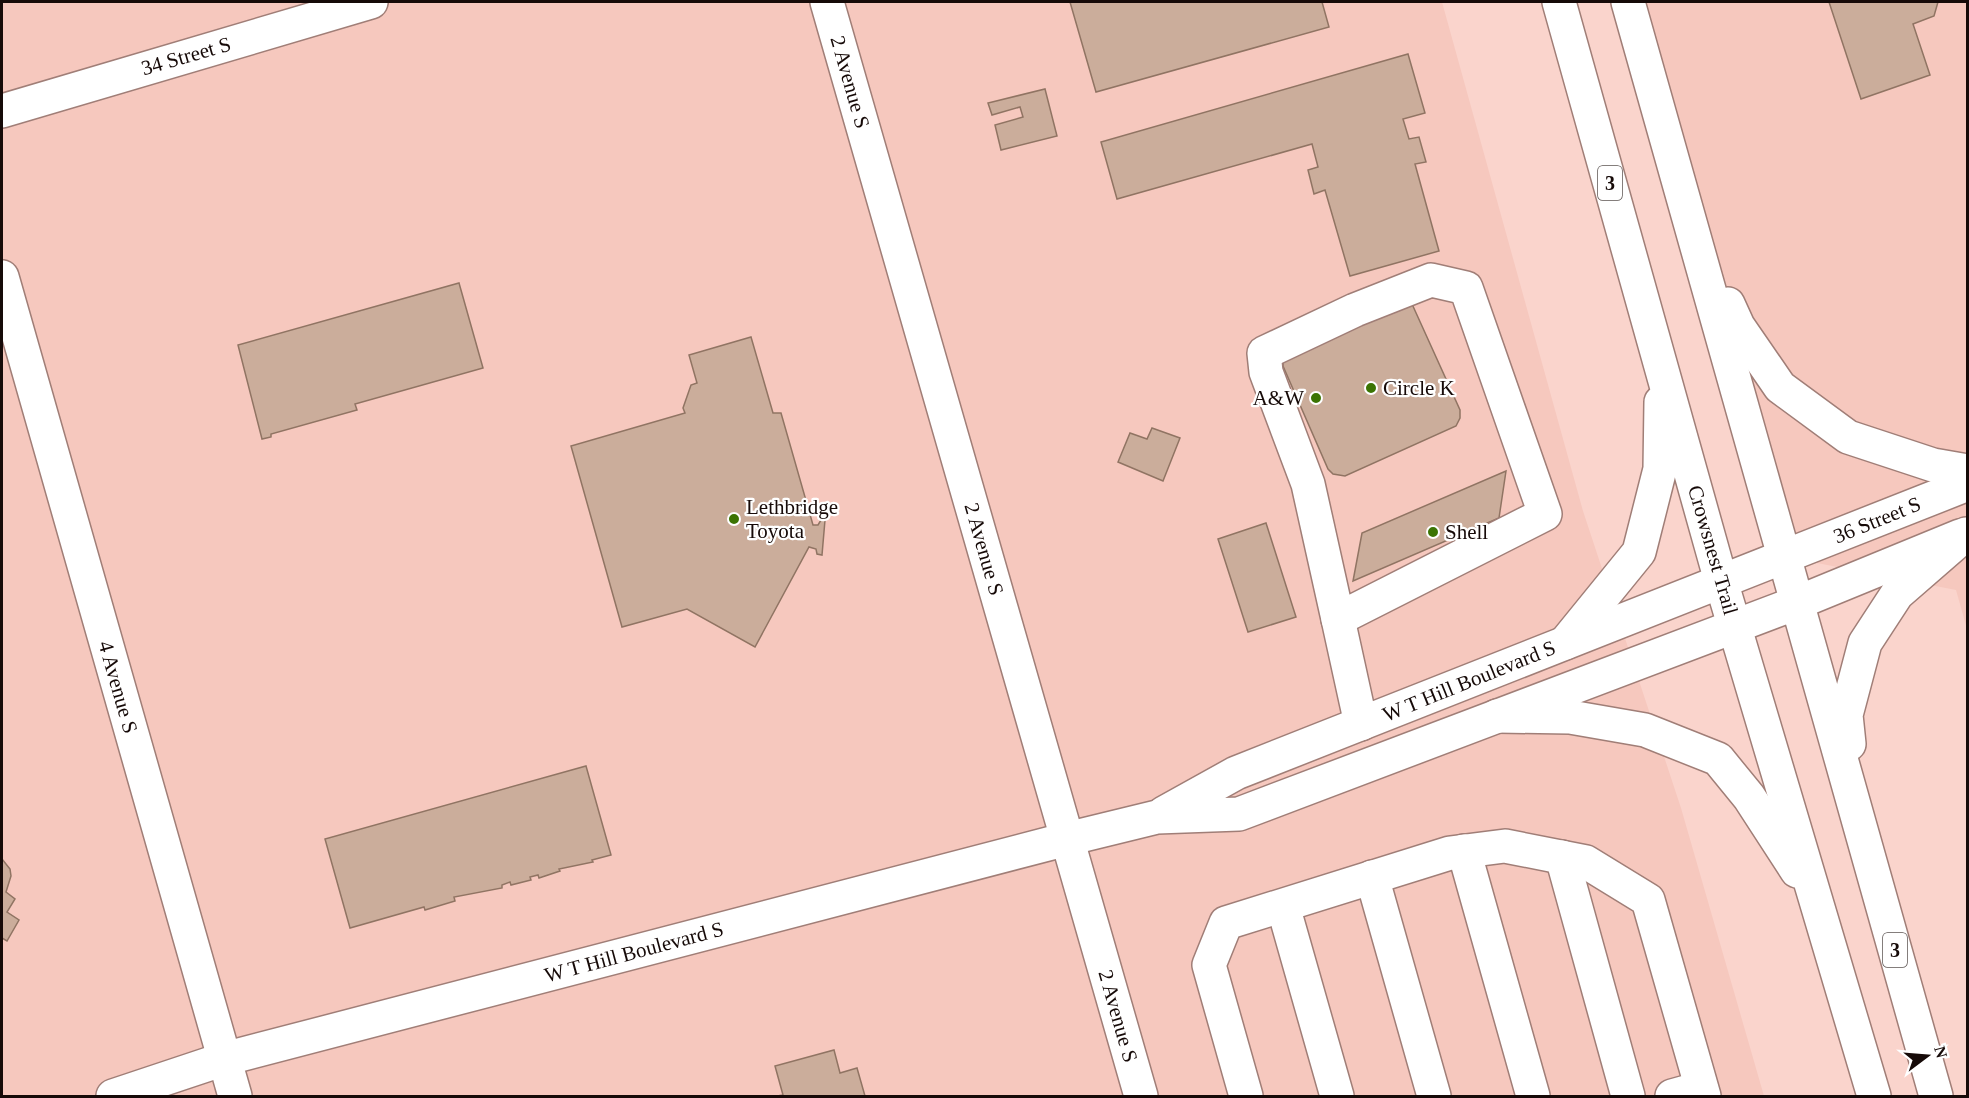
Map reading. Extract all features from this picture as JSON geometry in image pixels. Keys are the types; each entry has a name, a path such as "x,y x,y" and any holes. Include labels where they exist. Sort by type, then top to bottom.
{"main road":[{"name":"34 Street S","path":"2,111 371,2"},
{"name":"2 Avenue S","path":"827,2 1141,1096"},
{"name":"Crowsnest Trail","path":"1559,2 1721,580 1874,1096"},
{"name":"3","path":"1628,2 1799,602 1936,1096"},
{"path":"1692,225 1738,326 1780,387 1848,437 1933,465 1968,471"},
{"name":"4 Avenue S","path":"2,277 235,1096"},
{"path":"1338,619 1545,514 1466,288 1431,279 1355,310 1264,353 1266,372 1308,484 1361,724"},
{"path":"1565,643 1639,552 1660,469 1661,364"},
{"name":"36 Street S","path":"1786,557 1968,484"},
{"path":"1799,602 1967,534"},
{"path":"1854,802 1846,715 1865,643 1897,594 1967,534"},
{"name":"W T Hill Boulevard S","path":"1157,816 1236,773 1721,580 1786,557"},
{"name":"W T Hill Boulevard S","path":"113,1096 224,1059 1157,816 1239,814 1799,602"},
{"path":"1497,716 1570,717 1645,730 1718,759 1749,797 1817,903"},
{"path":"1246,1096 1209,965 1226,923 1450,853 1505,846 1586,862 1648,900 1693,1094"},
{"path":"1464,851 1533,1096"},
{"path":"1562,857 1628,1096"},
{"path":"1372,877 1434,1096"},
{"path":"1283,906 1337,1096"}],"shaded area":[{"path":"2,2 1442,2 1583,511 1681,808 1764,1096 2,1096"},
{"path":"1629,2 1967,2 1967,629 1956,590 1786,557"}],"building":[{"path":"1070,2 1322,2 1329,27 1096,92"},
{"path":"1829,2 1938,2 1934,16 1913,24 1930,75 1861,99"},
{"path":"1408,54 1425,113 1403,119 1409,139 1419,137 1426,162 1415,164 1439,251 1350,276 1325,190 1314,194 1308,170 1318,167 1312,144 1117,199 1101,142"},
{"path":"1045,89 1057,136 1001,150 995,125 1023,117 1020,107 992,115 988,103"},
{"path":"459,283 483,368 355,404 357,410 271,434 271,437 262,439 238,345"},
{"name":"Circle K","path":"1412,304 1460,410 1460,418 1456,426 1345,476 1333,474 1328,469 1283,366 1283,357"},
{"path":"751,337 773,413 781,413 813,525 818,525 821,520 825,520 822,555 817,554 816,549 809,547 755,647 687,609 622,627 571,446 685,413 683,408 691,385 697,383 689,355"},
{"path":"1152,428 1180,438 1163,481 1118,462 1130,433 1147,439"},
{"path":"1506,471 1499,518 1353,581 1362,533"},
{"path":"1266,523 1296,617 1248,632 1218,539"},
{"path":"586,766 611,855 592,860 593,862 559,869 560,871 539,878 538,875 530,877 531,880 511,885 510,882 502,885 502,888 454,897 455,901 425,910 424,907 350,928 325,839"},
{"path":"2,859 10,869 11,876 6,892 15,899 7,912 19,920 7,941 2,938"},
{"path":"834,1050 840,1073 857,1068 865,1096 777,1096 783,1095 775,1066"}],"place":[{"name":"Circle K","path":"1371,388"},
{"name":"A&W","path":"1316,398"},
{"name":"Lethbridge Toyota","path":"734,519"},
{"name":"Shell","path":"1433,532"}]}
